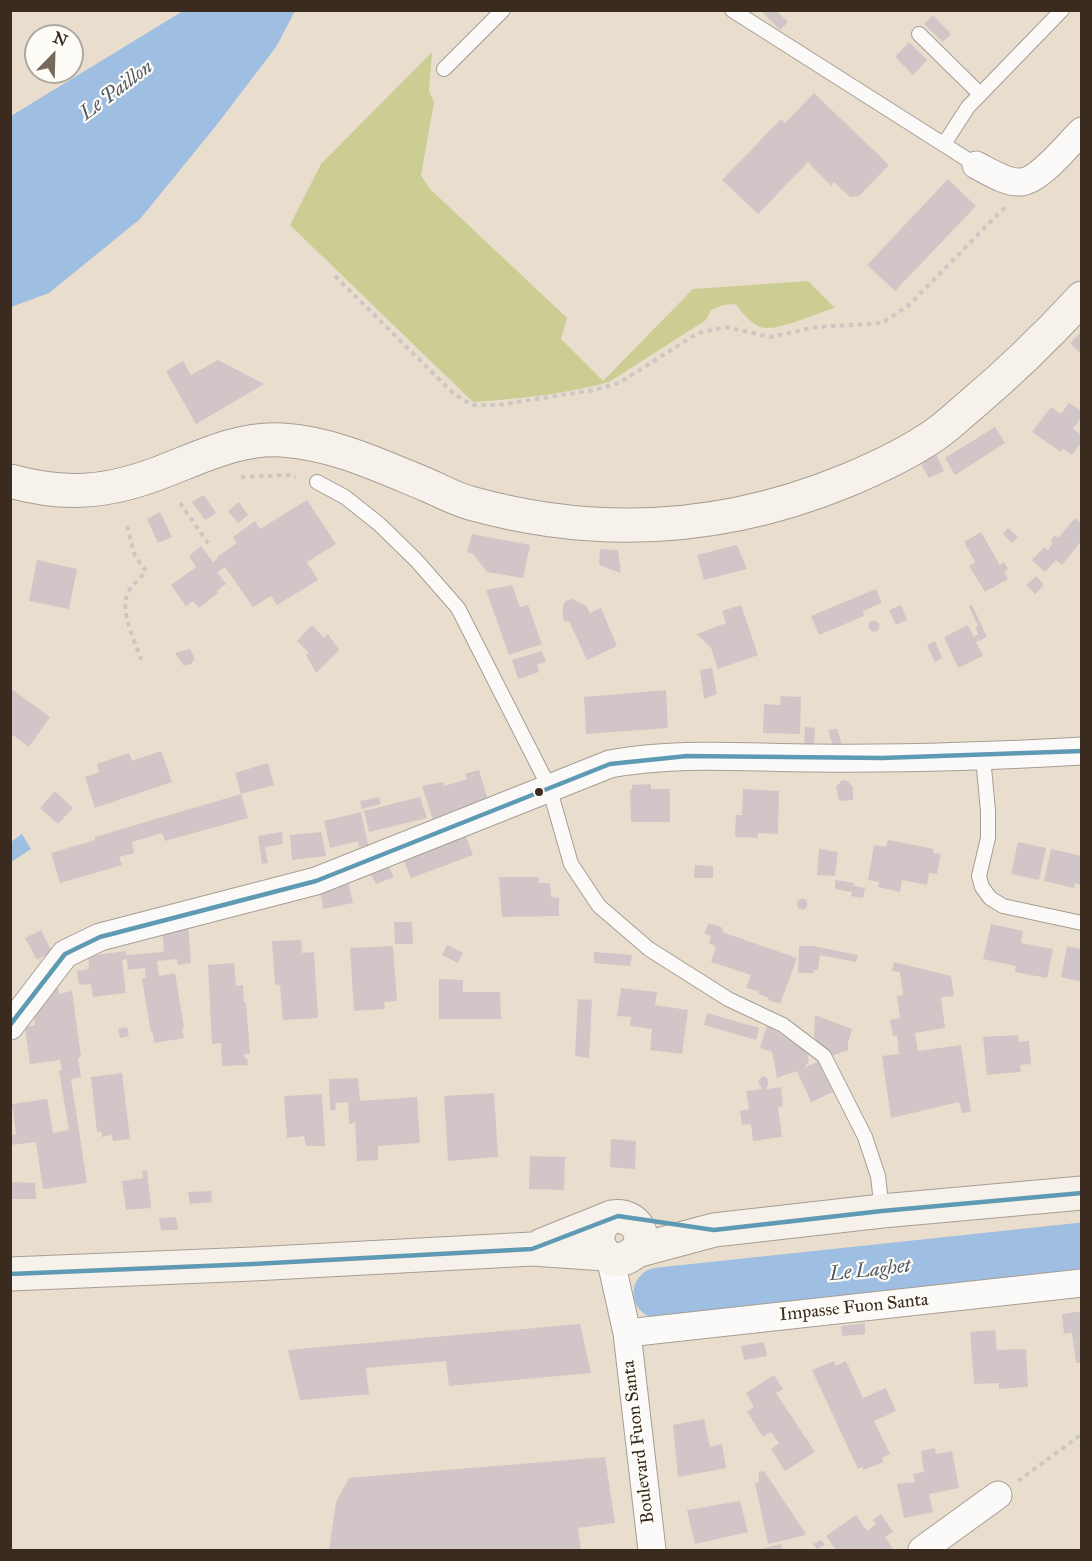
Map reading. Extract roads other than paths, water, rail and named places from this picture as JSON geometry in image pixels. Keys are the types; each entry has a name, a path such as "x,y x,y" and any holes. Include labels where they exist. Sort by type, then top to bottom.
{"main road":[{"path":"10,481 56,491 95,491 157,473 223,448 251,441 281,439 332,448 468,502 579,524 663,526 732,516 806,497 889,463 937,434 1003,378 1082,298"},
{"path":"10,1274 532,1249 620,1255 714,1230 1082,1192"},
{"path":"532,1249 618,1220 714,1230"},
{"path":"618,1220 598,1230 597,1237 601,1250 620,1255"}],"street":[{"path":"976,165 1021,183 1038,175 1082,131"},
{"path":"10,1026 65,954 100,937 316,881 610,764 641,758 722,755 816,759 983,757 1082,751"},
{"name":"Boulevard Fuon Santa","path":"620,1255 652,1551"},
{"name":"Impasse Fuon Santa","path":"627,1333 1082,1283"},
{"path":"922,1551 998,1495"}],"lane":[{"path":"444,69 503,10"},
{"path":"732,10 976,165"},
{"path":"944,144 968,107 1062,10"},
{"path":"920,34 980,94"},
{"path":"312,481 345,497 379,524 416,560 458,608 549,787 571,864 599,906 649,949 728,999 783,1025 824,1056 865,1137 878,1176 882,1211"},
{"path":"983,757 988,810 987,844 979,876 982,887 990,898 1003,906 1082,922"}],"water":[{"name":"Le Paillon","path":"183,11 295,11 276,47 140,219 49,293 11,307 11,116 63,84 84,84 84,71"},
{"path":"22,834 31,849 11,862 11,842"}],"waterway":[{"name":"Le Laghet","path":"659,1293 1082,1248"}]}
